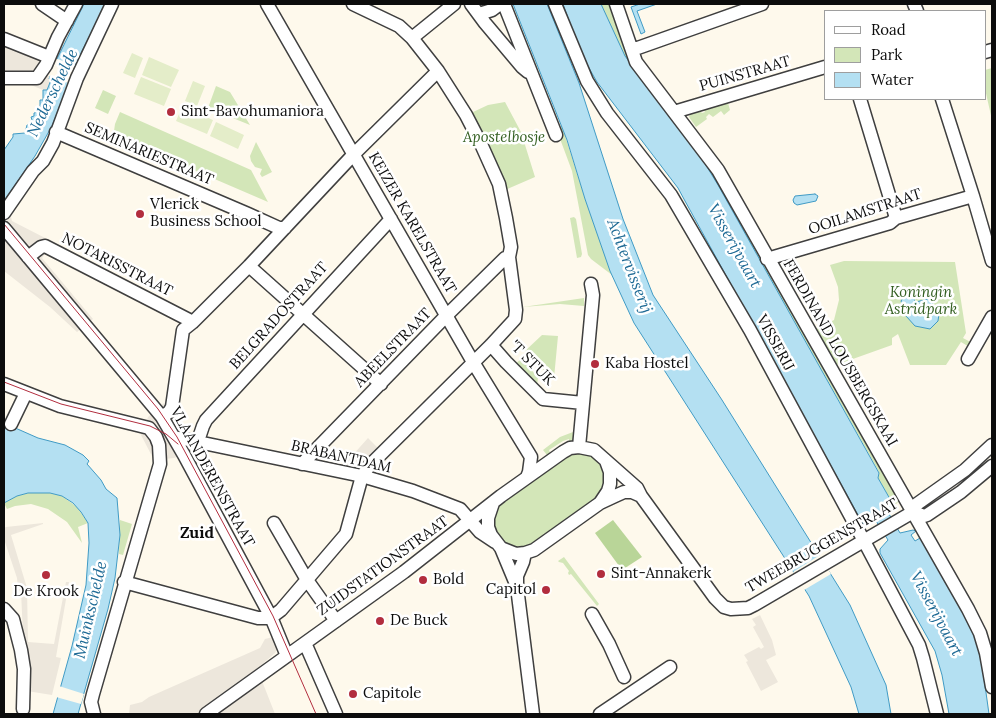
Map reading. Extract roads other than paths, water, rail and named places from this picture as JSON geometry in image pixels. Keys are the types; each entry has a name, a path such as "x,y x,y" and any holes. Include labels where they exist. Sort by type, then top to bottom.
{"street":[{"path":"42,4 67,21"},
{"path":"4,78 37,78 49,63 76,4"},
{"path":"4,213 33,171 43,161 53,143 77,78 112,4"},
{"name":"KEIZER KARELSTRAAT","path":"267,4 446,316 531,457"},
{"path":"124,582 258,618 270,617 281,610 346,534 362,476 370,465 491,345 515,319 517,314 509,257 511,247 499,184 470,122 438,71 412,38 399,26 354,4"},
{"path":"412,38 454,4"},
{"path":"475,9 492,10 500,4"},
{"path":"504,4 530,74 540,92 556,135"},
{"name":"VISSERIJ","path":"555,4 588,81 607,113 671,195 750,330 864,541 919,645 924,658 937,714"},
{"name":"FERDINAND LOUSBERGSKAAI","path":"616,4 636,62 718,170 980,633 986,653 992,687"},
{"path":"632,50 762,4"},
{"path":"475,9 522,67 530,74"},
{"path":"4,39 49,63"},
{"name":"PUINSTRAAT","path":"674,112 824,67"},
{"path":"162,418 172,407 183,330 249,266 354,154 438,71"},
{"path":"860,100 896,218"},
{"path":"942,100 992,261"},
{"name":"SEMINARIESTRAAT","path":"56,132 279,228 286,228"},
{"name":"OOILAMSTRAAT","path":"767,259 890,223 896,218 973,196"},
{"name":"BELGRADOSTRAAT","path":"198,441 206,420 391,219"},
{"name":"VLAANDERENSTRAAT","path":"6,232 162,418 270,617 287,656"},
{"name":"NOTARISSTRAAT","path":"28,257 41,246 45,246 193,322"},
{"name":"ABEELSTRAAT","path":"302,464 446,316 505,258 509,257"},
{"path":"249,266 381,384"},
{"path":"579,447 592,310 593,295 591,284"},
{"path":"968,359 992,317"},
{"name":"'T STUK","path":"491,345 543,399 583,403"},
{"path":"4,384 60,406 149,428 156,437 161,451 160,464 124,582 93,694 91,702 94,714"},
{"path":"11,424 26,393"},
{"name":"BRABANTDAM","path":"174,437 362,476 413,491 460,509 470,521"},
{"name":"TWEEBRUGGENSTRAAT","path":"641,496 719,603 731,609 748,608 913,512 917,504 965,470 992,445"},
{"path":"470,521 563,452 579,447 594,450 637,488 641,496"},
{"path":"527,477 530,472 531,457 550,461"},
{"path":"600,503 610,484 610,472 606,461"},
{"path":"913,512 924,516 944,505 992,466"},
{"path":"936,491 944,505"},
{"path":"498,545 516,554 525,553 545,543 600,503 624,492 632,492 641,496"},
{"path":"493,503 489,512 488,527 517,587"},
{"name":"ZUIDSTATIONSTRAAT","path":"206,714 336,621 470,521 480,532 498,545"},
{"path":"274,523 307,580 336,621"},
{"path":"525,553 517,576 517,587 533,714"},
{"path":"4,609 13,619 22,650 24,669 23,709"},
{"path":"592,614 609,644 624,677"},
{"path":"305,643 336,714"},
{"path":"287,656 311,657"},
{"path":"600,714 670,667"}],"water":[{"name":"Nederschelde","path":"84,4 106,4 82,51 52,126 35,156 4,201 4,150 13,134 25,133 27,125 32,120 31,117 34,116 34,113 38,112 37,108 40,108 40,100 43,100 43,90 47,90 57,59"},
{"name":"Achtervisserij","path":"513,4 547,4 579,83 623,219 653,295 722,400 850,605 886,685 891,714 859,714 851,687 809,596 634,323 610,271 567,140"},
{"name":"Visserijvaart","path":"563,4 601,4 625,56 704,162 718,185 879,473 878,478 894,506 889,514 900,533 916,531 911,535 915,541 920,538 969,623 982,664 989,714 949,714 942,675 935,651 880,553 880,549 888,540 876,521 863,524 678,188 597,82 581,54"},
{"path":"640,4 657,4 637,11 645,32 641,34 631,7"},
{"path":"815,194 818,196 816,201 797,205 794,203 795,196"},
{"path":"908,291 916,291 917,294 914,300 916,302 928,299 936,307 939,314 938,321 930,329 915,326 906,316 901,301"},
{"name":"Muinkschelde","path":"4,423 38,438 65,445 83,455 89,461 87,464 106,489 117,498 120,535 115,578 78,714 53,714 72,646 86,585 89,543 88,523 73,503 62,496 50,493 28,493 4,503"}],"tram line":[{"path":"4,224 158,409 177,437 273,616 316,714"},
{"path":"4,382 61,404 150,426 166,434 178,444"}],"place":[{"name":"Sint-Bavohumaniora","path":"171,112"},
{"name":"Vlerick Business School","path":"140,214"},
{"name":"Kaba Hostel","path":"595,364"},
{"name":"Sint-Annakerk","path":"601,574"},
{"name":"De Krook","path":"46,575"},
{"name":"Bold","path":"423,580"},
{"name":"Capitol","path":"546,590"},
{"name":"De Buck","path":"380,621"},
{"name":"Capitole","path":"353,694"}],"district":[{"name":"Zuid","path":"197,533"}],"park label":[{"name":"Apostelbosje","path":"504,138"},
{"name":"Koningin Astridpark","path":"921,302"}]}
